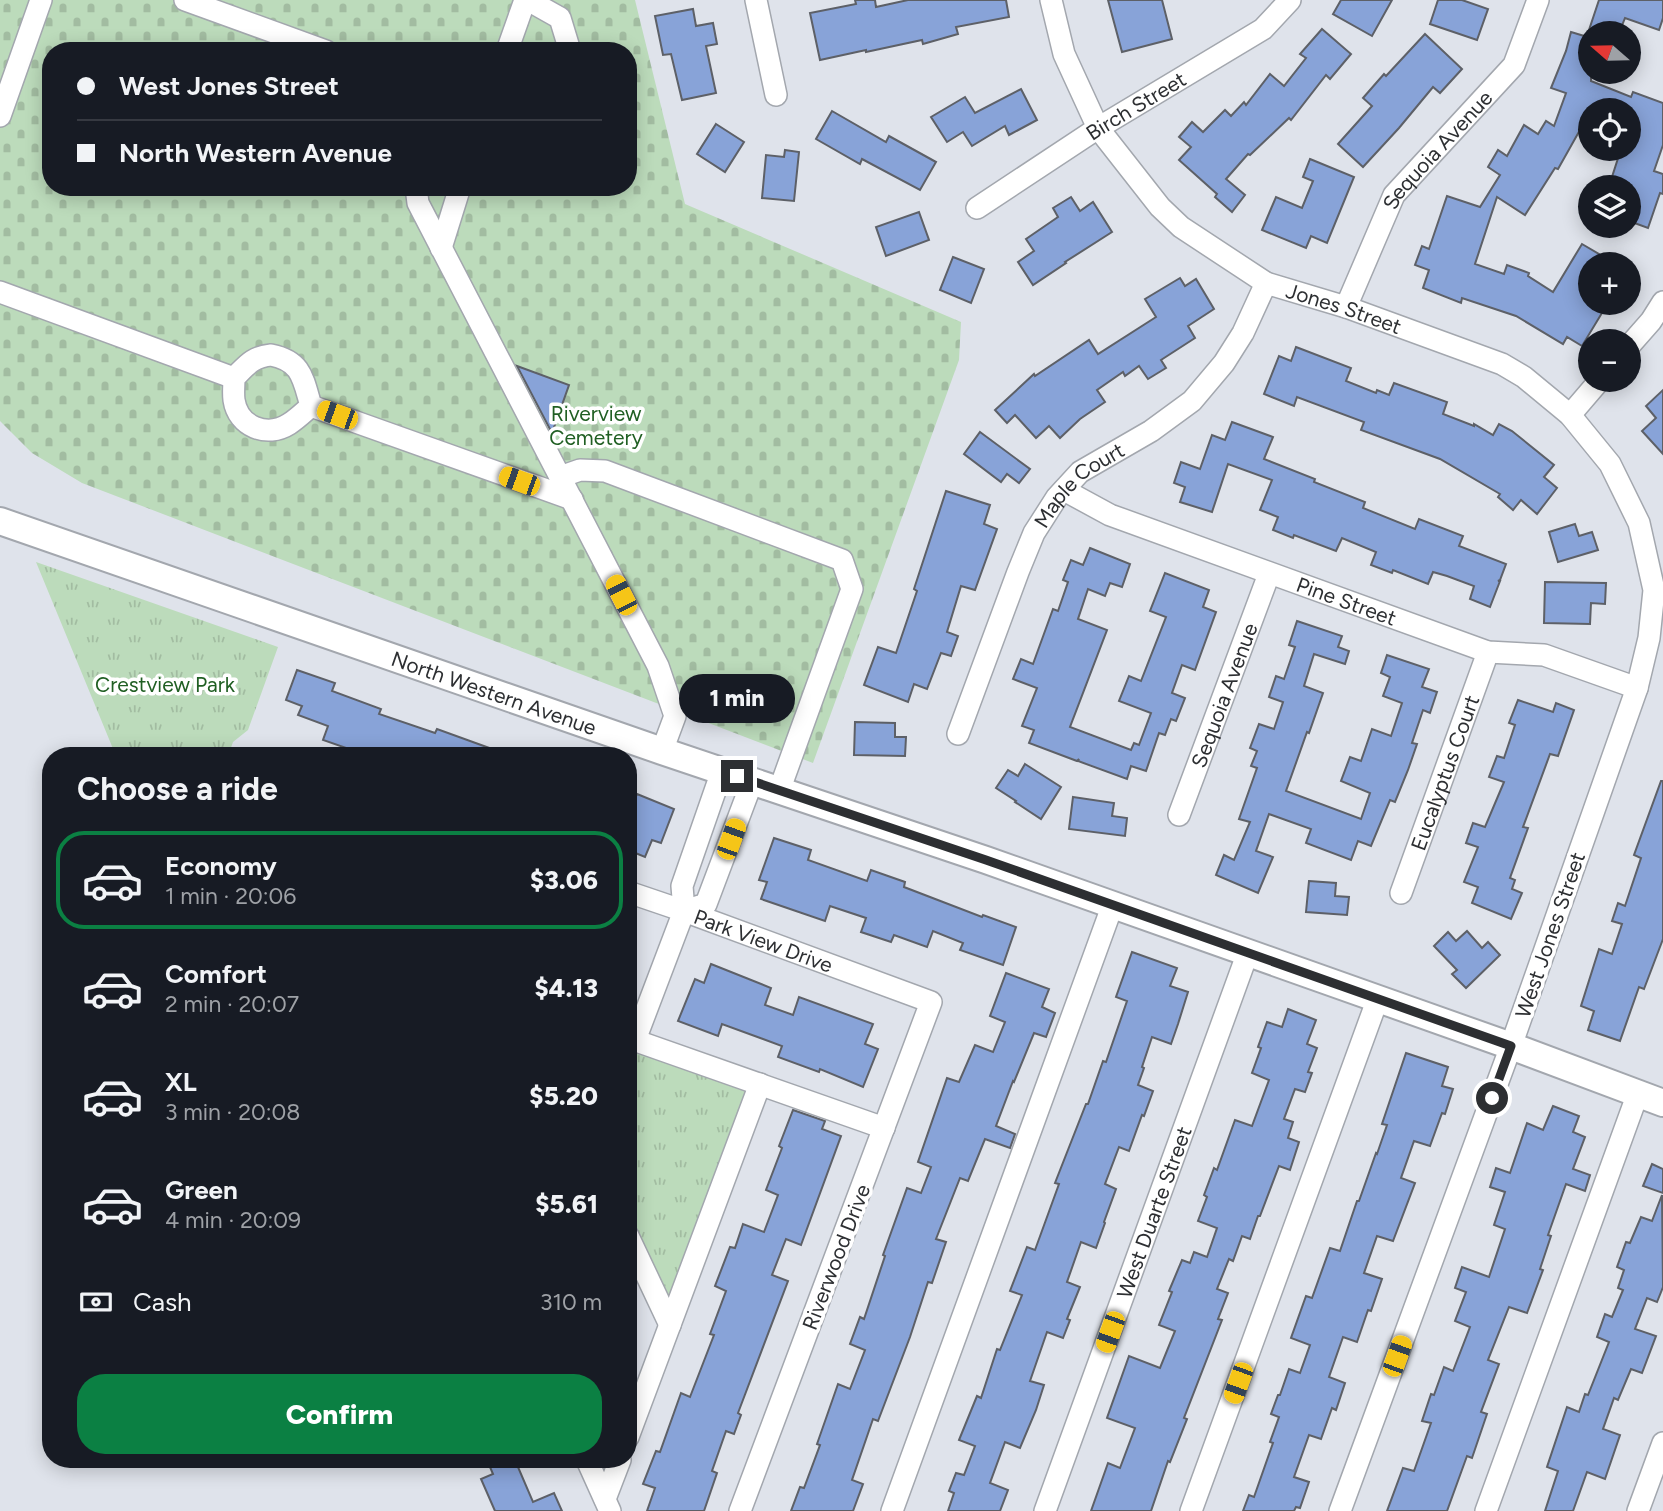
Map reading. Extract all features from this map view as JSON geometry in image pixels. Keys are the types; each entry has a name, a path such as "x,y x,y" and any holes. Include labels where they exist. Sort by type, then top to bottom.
{"main road":[{"name":"North Western Avenue","path":"0,521 752,782 1113,904 1663,1102"}],"street":[{"path":"0,116 41,0"},
{"path":"185,0 301,42"},
{"path":"510,42 527,0 560,18 567,42"},
{"path":"756,0 776,94"},
{"name":"Jones Street","path":"1051,0 1064,54 1098,128 1160,207 1181,227 1266,283 1346,307 1502,364 1524,377 1570,415 1610,464 1639,523 1659,590"},
{"name":"Birch Street","path":"977,208 1098,128 1263,29 1290,0"},
{"name":"Sequoia Avenue","path":"1346,307 1394,195 1514,65 1538,0"},
{"path":"417,196 418,203 441,248 658,666 675,716 662,751"},
{"path":"441,248 457,196"},
{"name":"Maple Court","path":"958,734 1023,559 1034,533 1058,497 1080,472 1151,431 1192,401 1224,363 1243,333 1266,283"},
{"path":"0,292 234,378"},
{"path":"1641,332 1663,302"},
{"path":"259,356 285,358 296,367 303,378 311,406 288,425 267,432 253,427 242,420 234,402 234,378 259,356"},
{"path":"1570,415 1590,392"},
{"path":"311,406 572,499"},
{"path":"560,477 580,470 605,471 842,560 852,589 779,791"},
{"name":"Pine Street","path":"1064,490 1110,515 1488,652 1545,654 1637,688"},
{"name":"Sequoia Avenue","path":"1179,815 1269,574"},
{"name":"West Jones Street","path":"1340,1511 1511,1046 1637,688 1659,590"},
{"name":"Eucalyptus Court","path":"1401,893 1488,652"},
{"path":"684,911 682,886 722,771"},
{"path":"637,895 684,911 706,904 752,782"},
{"path":"892,1511 1113,904"},
{"name":"Park View Drive","path":"637,1027 684,911 931,1002"},
{"name":"West Duarte Street","path":"1045,1511 1248,952"},
{"path":"1191,1511 1378,998"},
{"name":"Riverwood Drive","path":"740,1511 931,1002"},
{"path":"637,1041 884,1128"},
{"path":"637,1413 760,1084"},
{"path":"1486,1511 1638,1093"},
{"path":"637,1255 670,1325"},
{"path":"1638,1511 1663,1443"},
{"path":"591,1468 608,1505"},
{"path":"608,1505 618,1468"}],"green space":[{"name":"Riverview Cemetery","path":"0,0 635,0 685,204 961,322 959,360 813,763 82,483 32,453 0,421"},
{"name":"Crestview Park","path":"36,562 278,647 248,730 233,742 231,747 112,747"},
{"path":"637,1039 760,1084 670,1325 637,1255"}],"building":[{"path":"855,0 875,0 876,7 908,0 1006,0 1009,17 956,27 958,34 923,44 922,40 820,60 810,13 856,4"},
{"path":"1108,0 1162,0 1172,39 1122,52"},
{"path":"1341,0 1392,0 1372,36 1333,14"},
{"path":"1438,0 1462,0 1488,9 1477,40 1430,24"},
{"path":"1599,0 1663,0 1663,18 1659,30 1642,24 1642,21 1625,18 1624,21 1592,21"},
{"path":"693,9 696,26 713,23 717,44 706,46 716,93 682,100 671,54 663,55 655,16"},
{"path":"1322,29 1351,54 1330,79 1326,75 1291,120 1289,118 1248,154 1226,179 1245,195 1232,212 1215,197 1217,194 1179,160 1191,147 1179,137 1192,122 1203,132 1225,110 1231,116 1244,102 1246,105 1270,74 1284,86 1306,58 1300,54"},
{"path":"1571,32 1578,34 1578,84 1598,84 1631,97 1633,92 1663,103 1663,145 1654,171 1663,174 1663,194 1660,193 1648,228 1641,225 1641,175 1613,175 1617,161 1641,161 1641,98 1578,98 1578,133 1558,169 1555,168 1525,215 1497,197 1475,264 1504,274 1507,265 1529,273 1528,276 1553,292 1582,244 1596,252 1578,252 1578,315 1601,315 1592,329 1578,329 1578,344 1567,337 1563,344 1516,316 1462,298 1461,303 1423,288 1429,270 1415,265 1422,246 1429,249 1447,196 1480,207 1500,175 1488,167 1498,150 1507,156 1524,125 1538,134 1546,121 1554,126 1566,93 1551,88"},
{"path":"1425,34 1462,69 1440,93 1433,87 1363,167 1338,144 1372,106 1363,98"},
{"path":"1021,89 1037,120 1009,135 1005,126 972,146 963,132 947,142 931,117 965,97 975,113"},
{"path":"832,111 886,142 889,136 936,162 920,190 862,159 860,164 816,139"},
{"path":"716,124 744,142 725,172 697,154"},
{"path":"785,150 799,152 794,201 762,198 766,155 784,157"},
{"path":"1310,159 1354,177 1327,243 1311,236 1306,248 1262,230 1276,197 1302,208 1313,181 1303,177"},
{"path":"1071,197 1080,211 1093,202 1112,232 1033,285 1018,262 1034,251 1026,239 1058,217 1053,208"},
{"path":"919,212 929,240 886,256 876,227"},
{"path":"953,257 984,269 971,303 940,290"},
{"path":"1180,278 1185,286 1196,279 1214,309 1188,326 1195,338 1161,360 1166,368 1148,379 1139,366 1125,376 1123,372 1097,390 1105,402 1080,419 1060,438 1049,426 1036,438 1015,415 1007,423 995,410 1034,374 1035,376 1089,340 1098,354 1156,317 1145,299"},
{"path":"1296,347 1351,368 1346,381 1376,393 1377,390 1389,395 1394,383 1447,402 1443,414 1474,424 1493,435 1499,424 1512,431 1554,465 1544,477 1557,488 1537,514 1521,500 1513,510 1498,497 1500,494 1440,459 1361,430 1364,422 1297,397 1294,406 1264,394 1279,356 1291,361"},
{"path":"517,366 569,385 552,433"},
{"path":"1663,390 1663,454 1642,431 1656,418 1646,406"},
{"path":"1232,422 1273,437 1264,459 1365,502 1363,508 1415,529 1419,519 1463,536 1459,546 1506,564 1490,607 1470,599 1474,586 1433,572 1428,584 1393,570 1392,573 1371,565 1376,552 1342,538 1336,551 1273,530 1278,517 1260,510 1272,480 1228,464 1212,512 1180,502 1185,487 1174,483 1181,462 1200,469 1212,435 1225,440"},
{"path":"980,432 1030,469 1019,483 1007,474 1001,482 964,454"},
{"path":"946,491 990,505 984,524 997,529 975,590 961,586 947,632 958,636 951,656 941,653 927,689 914,684 908,702 864,685 878,647 896,653"},
{"path":"1575,524 1579,536 1592,532 1598,550 1558,562 1549,532"},
{"path":"1090,548 1130,564 1122,587 1110,583 1105,596 1088,589 1078,619 1107,630 1070,727 1131,750 1134,743 1139,745 1151,713 1119,701 1129,676 1141,681 1166,617 1150,611 1165,573 1209,590 1203,607 1216,612 1195,670 1182,665 1172,693 1185,698 1176,721 1171,719 1165,735 1159,733 1146,771 1131,766 1127,779 1078,761 1079,759 1077,761 1029,743 1034,730 1022,726 1037,688 1013,679 1021,659 1033,664 1053,609 1058,611 1068,582 1063,580 1071,560 1083,565"},
{"path":"1545,582 1606,583 1605,604 1591,603 1590,624 1544,623"},
{"path":"1297,621 1342,636 1338,647 1349,651 1345,664 1314,654 1304,686 1323,693 1286,791 1361,819 1370,793 1341,781 1350,757 1361,761 1372,729 1391,736 1402,703 1383,696 1390,677 1381,673 1387,655 1429,669 1422,687 1437,692 1430,713 1423,710 1412,743 1417,744 1408,770 1395,802 1390,800 1371,846 1358,841 1351,860 1306,843 1311,829 1269,814 1256,851 1273,857 1258,893 1216,875 1224,855 1234,860 1250,822 1239,819 1257,768 1251,766 1257,751 1250,748 1259,724 1274,729 1283,702 1269,697 1276,676 1284,679 1295,647 1289,645"},
{"path":"297,670 335,683 332,691 381,709 379,714 435,733 437,729 487,747 343,747 323,740 328,726 298,715 302,706 286,700"},
{"path":"1518,700 1553,712 1556,703 1574,710 1558,756 1550,754 1523,827 1528,828 1510,878 1515,880 1512,889 1522,893 1511,919 1472,903 1478,887 1464,882 1478,847 1466,843 1473,823 1485,827 1504,782 1489,777 1497,756 1504,758 1515,725 1509,723"},
{"path":"855,722 895,723 895,737 906,737 905,756 854,755"},
{"path":"1025,764 1061,787 1041,819 996,788 1008,770 1018,776"},
{"path":"1661,781 1663,939 1644,989 1639,987 1620,1041 1588,1030 1594,1011 1581,1006 1599,949 1612,954 1622,924 1612,921 1618,903 1625,906 1641,858 1634,855"},
{"path":"637,794 674,809 661,843 652,840 645,857 637,854"},
{"path":"1073,797 1114,803 1112,816 1127,818 1125,836 1069,829"},
{"path":"774,838 811,850 808,860 867,881 871,870 905,882 904,887 1016,927 1003,965 960,950 963,943 933,931 927,947 894,935 891,942 861,932 866,918 830,906 825,921 761,899 767,882 759,880"},
{"path":"1309,881 1336,883 1335,896 1349,897 1347,915 1306,912"},
{"path":"1467,931 1482,948 1488,942 1500,955 1466,988 1452,974 1457,970 1434,946 1448,932 1456,941"},
{"path":"1132,952 1177,968 1170,986 1188,992 1178,1024 1171,1044 1152,1037 1138,1085 1153,1091 1129,1151 1119,1147 1105,1184 1116,1189 1096,1248 1081,1242 1067,1282 1080,1287 1067,1319 1070,1320 1063,1338 1047,1332 1030,1381 1044,1385 1036,1410 1020,1448 1005,1442 990,1483 1008,1490 1000,1511 948,1511 954,1493 949,1491 956,1473 964,1475 975,1446 959,1440 977,1396 981,1398 997,1349 1000,1350 1022,1295 1010,1291 1027,1247 1035,1250 1059,1184 1055,1183 1103,1061 1106,1062 1127,1001 1116,997"},
{"path":"711,964 771,988 765,1005 793,1015 799,997 873,1024 865,1044 878,1049 863,1087 820,1069 819,1072 778,1057 782,1046 722,1024 718,1036 678,1021 695,979 704,983"},
{"path":"1006,973 1049,989 1042,1007 1055,1013 1046,1037 1034,1033 996,1126 1015,1134 1010,1148 985,1139 968,1181 960,1178 936,1239 946,1242 932,1283 928,1282 878,1421 873,1419 852,1480 863,1484 853,1511 791,1511 800,1487 804,1488 820,1445 817,1444 838,1384 850,1389 865,1350 850,1344 860,1317 864,1319 907,1188 921,1193 931,1167 918,1162 947,1078 959,1082 975,1045 993,1052 1005,1022 990,1016"},
{"path":"1288,1009 1316,1020 1307,1044 1317,1048 1308,1072 1312,1073 1305,1092 1295,1089 1284,1119 1293,1122 1288,1138 1299,1142 1290,1170 1279,1166 1250,1239 1242,1236 1233,1261 1229,1259 1217,1289 1228,1293 1218,1319 1222,1320 1151,1511 1091,1511 1108,1463 1120,1468 1135,1428 1107,1418 1129,1356 1160,1368 1175,1331 1159,1325 1172,1292 1169,1291 1182,1260 1190,1263 1194,1252 1207,1257 1217,1228 1198,1221 1207,1197 1204,1195 1214,1168 1217,1170 1235,1120 1252,1126 1269,1080 1252,1073 1261,1048 1258,1047 1267,1022 1282,1027"},
{"path":"1406,1053 1448,1067 1442,1086 1453,1089 1445,1114 1442,1113 1430,1146 1414,1141 1401,1178 1415,1183 1393,1241 1377,1236 1364,1273 1382,1279 1357,1342 1343,1337 1329,1377 1345,1383 1336,1410 1332,1408 1321,1439 1309,1435 1294,1477 1309,1482 1300,1508 1296,1507 1294,1511 1243,1511 1249,1495 1254,1497 1273,1443 1270,1442 1279,1417 1271,1414 1278,1395 1289,1369 1300,1373 1310,1345 1291,1338 1306,1296 1312,1298 1330,1248 1340,1251 1387,1125 1382,1124"},
{"path":"1553,1106 1579,1116 1573,1132 1585,1137 1573,1169 1590,1175 1585,1191 1566,1184 1548,1235 1551,1236 1540,1269 1543,1270 1527,1313 1509,1307 1488,1360 1499,1364 1481,1412 1487,1414 1472,1458 1467,1456 1447,1511 1387,1511 1403,1468 1414,1471 1431,1423 1422,1421 1431,1394 1434,1395 1444,1367 1453,1371 1470,1327 1455,1321 1466,1292 1455,1288 1462,1267 1489,1277 1505,1229 1494,1225 1505,1192 1490,1187 1496,1168 1510,1173 1527,1123 1543,1130"},
{"path":"793,1110 825,1121 822,1129 841,1136 801,1245 786,1239 772,1275 788,1281 738,1413 741,1415 734,1434 726,1431 712,1471 717,1473 704,1511 647,1511 655,1488 643,1484 656,1451 660,1452 681,1393 690,1397 714,1335 710,1334 726,1291 715,1286 730,1247 735,1248 743,1224 764,1232 778,1195 766,1190"},
{"path":"1652,1164 1663,1169 1663,1193 1643,1186"},
{"path":"1662,1195 1663,1287 1657,1302 1647,1298 1635,1329 1656,1336 1642,1373 1631,1369 1618,1400 1614,1398 1603,1429 1620,1435 1605,1479 1587,1472 1573,1511 1545,1511 1558,1471 1547,1467 1567,1407 1579,1412 1609,1342 1597,1337 1605,1314 1612,1317 1623,1290 1618,1288 1624,1270 1617,1267 1626,1242 1630,1243 1641,1217 1652,1221"},
{"path":"490,1468 518,1468 533,1502 554,1493 562,1511 495,1511 481,1479 493,1474"}],"route":[{"path":"737,776 986,860 1511,1046 1492,1098"}]}
